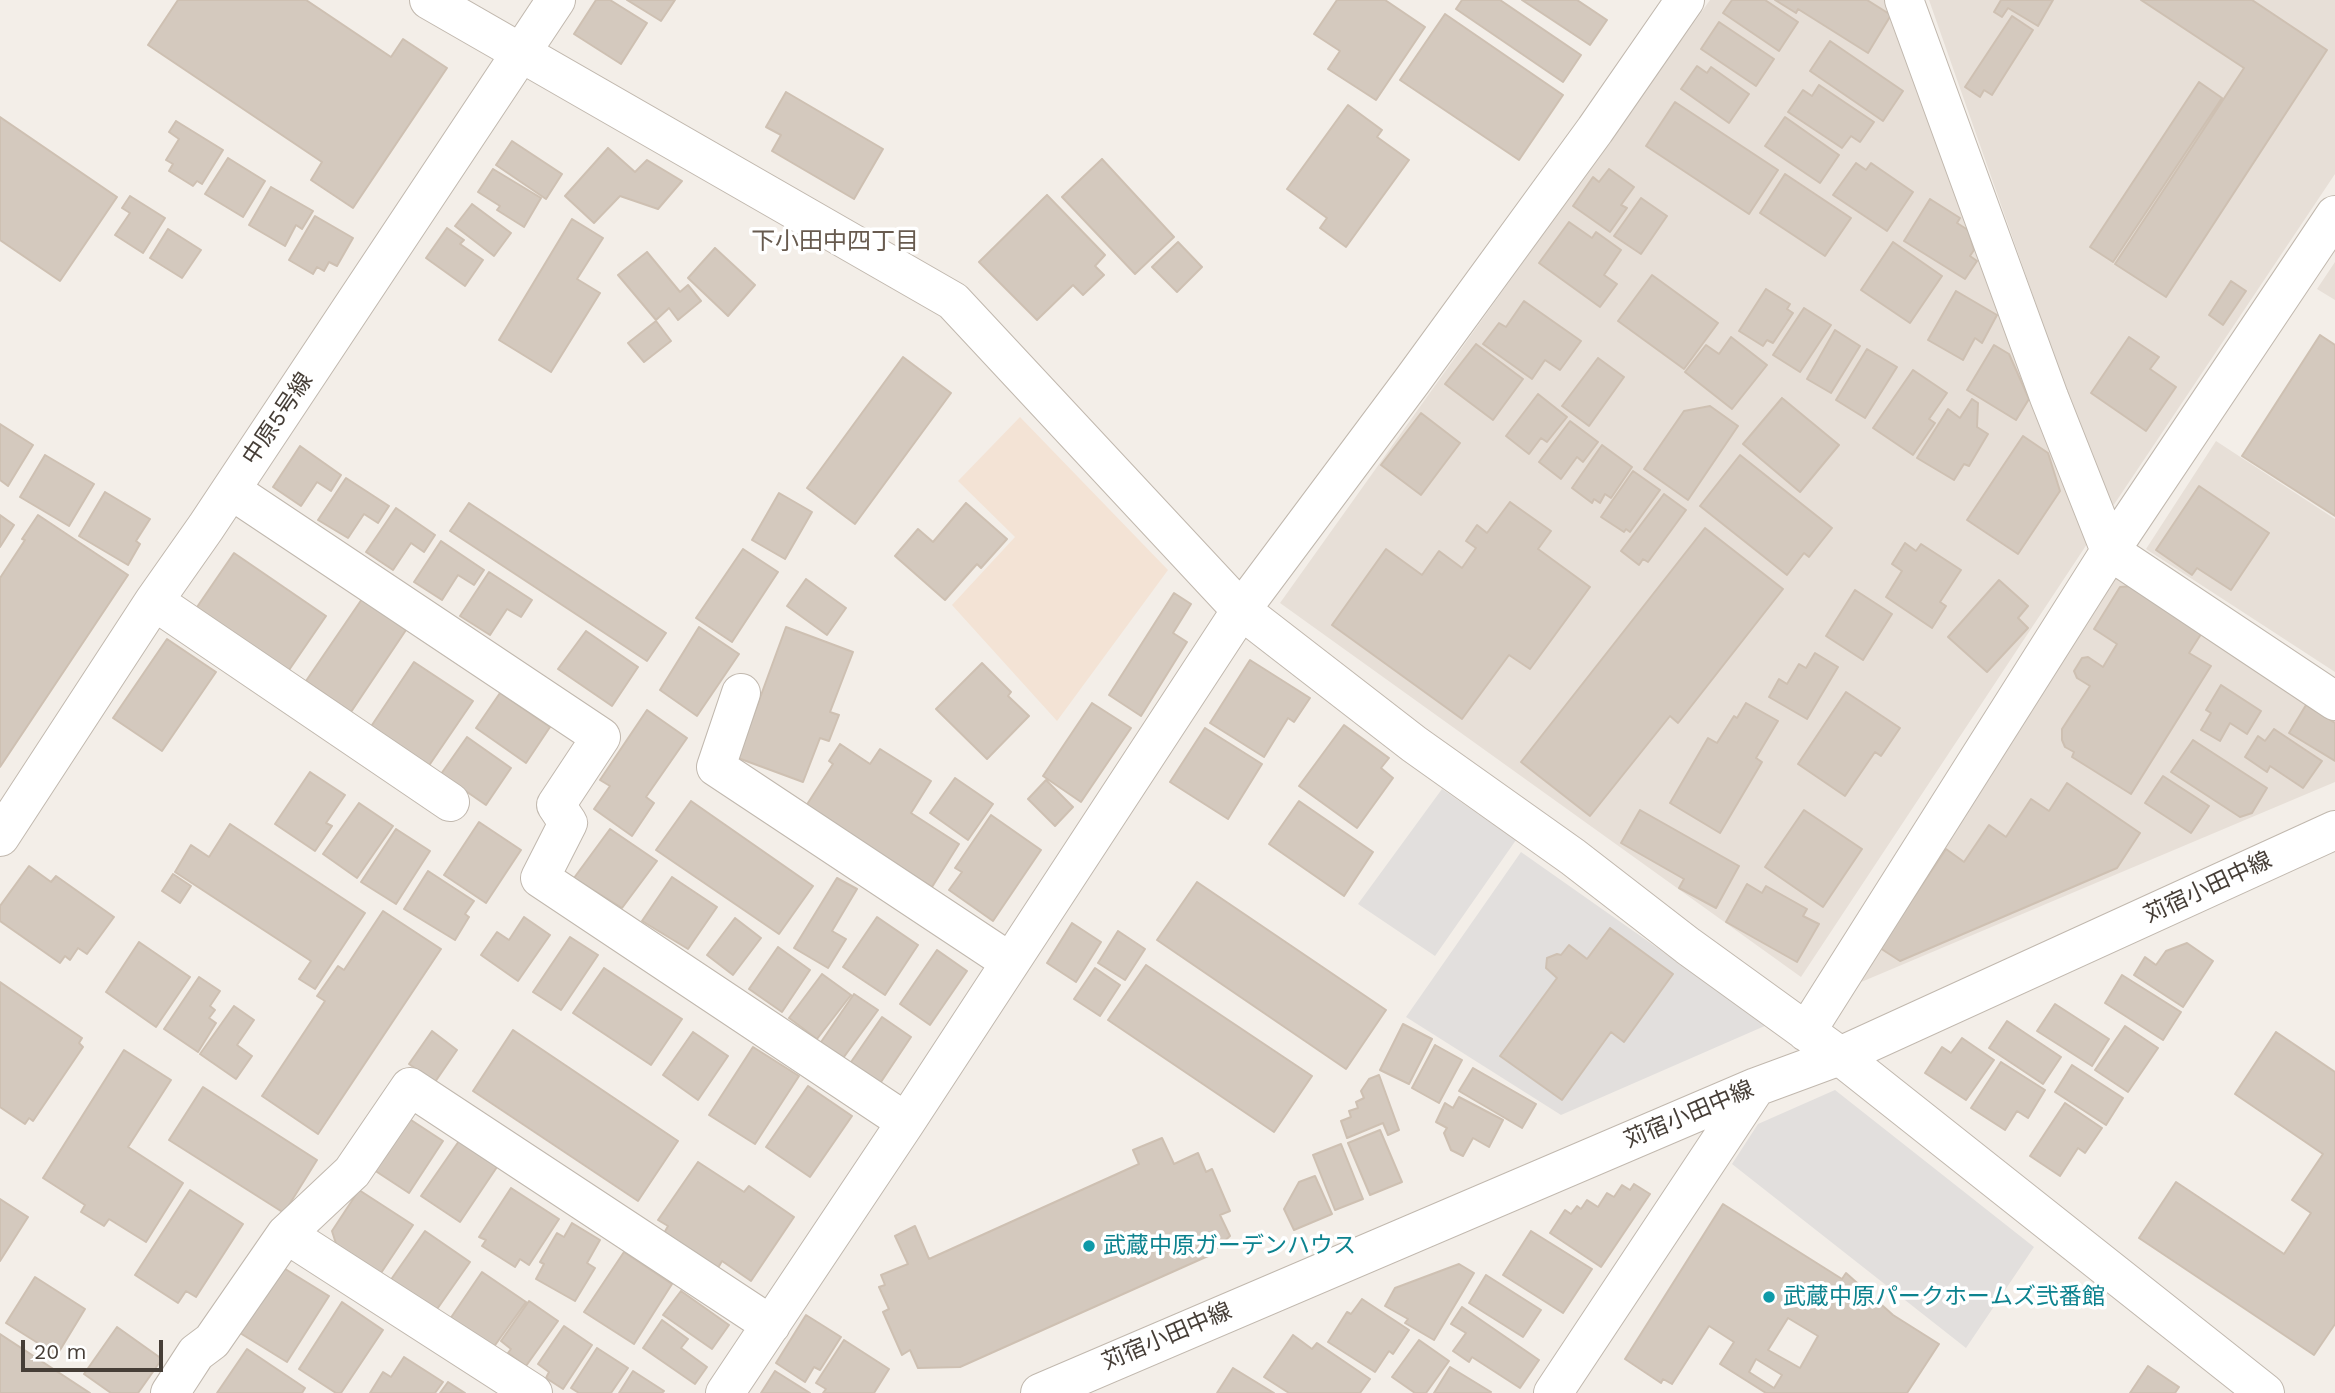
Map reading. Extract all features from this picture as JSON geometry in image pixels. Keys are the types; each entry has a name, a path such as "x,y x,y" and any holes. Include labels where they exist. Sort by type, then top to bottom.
{"street":[{"path":"429,0 953,300 1241,610 1414,744 1840,1056 2264,1393"},
{"name":"中原5号線","path":"0,837 154,601 231,490 556,0"},
{"path":"725,1393 1241,610 1595,130 1685,0"},
{"path":"1904,0 2049,397 2110,551 2335,701"},
{"path":"1806,1032 2110,551 2335,215"},
{"path":"231,490 601,737 556,805 568,823 540,878 906,1122"},
{"path":"154,601 450,803"},
{"path":"741,693 716,767 1010,962"},
{"name":"苅宿小田中線","path":"1040,1393 1756,1087 1840,1056 2335,830"},
{"path":"170,1393 196,1353 212,1341 286,1234 352,1172 410,1087 771,1325"},
{"path":"1553,1393 1756,1087"},
{"path":"286,1234 533,1393"}],"shaded area":[{"path":"1710,0 1892,0 2087,544 1801,977 1280,603"},
{"path":"1929,0 2335,0 2335,174 2109,512"},
{"path":"2335,262 2335,300 2317,289"},
{"path":"1020,417 1168,570 1057,721 952,605 1015,537 958,481"},
{"path":"2216,441 2335,519 2335,672 2146,549"},
{"path":"2118,574 2335,713 2335,782 1847,988"},
{"path":"1442,789 1516,840 1435,956 1358,904"},
{"path":"1521,852 1767,1025 1561,1115 1406,1017"},
{"path":"1835,1090 2034,1247 1966,1348 1732,1164 1758,1124"}],"building":[{"path":"178,0 306,0 391,57 403,39 447,68 353,208 311,180 322,162 148,45"},
{"path":"596,0 610,0 647,23 621,64 574,34"},
{"path":"627,0 675,0 661,21"},
{"path":"1337,0 1385,0 1425,27 1376,100 1328,69 1340,51 1314,34"},
{"path":"1462,0 1500,0 1581,55 1563,82 1456,9"},
{"path":"1522,0 1577,0 1607,20 1590,45"},
{"path":"1732,0 1765,0 1798,22 1779,51 1723,13"},
{"path":"1775,0 1867,0 1891,15 1868,53 1798,9 1796,13"},
{"path":"2001,0 2053,0 2038,26 2008,8 2002,17 1994,12"},
{"path":"2141,0 2252,0 2327,50 2166,297 2115,264 2244,68"},
{"path":"1445,14 1563,95 1519,160 1400,80"},
{"path":"2012,16 2033,30 1992,95 1984,90 1980,97 1965,87"},
{"path":"1719,22 1774,59 1756,86 1701,49"},
{"path":"1830,41 1903,91 1883,121 1810,71"},
{"path":"1697,66 1707,73 1711,67 1749,94 1729,123 1681,89"},
{"path":"2199,82 2222,98 2113,262 2090,247"},
{"path":"1819,85 1874,122 1860,142 1851,136 1842,148 1788,112 1803,90 1812,96"},
{"path":"786,92 883,149 854,199 772,151 781,135 766,127"},
{"path":"1675,102 1778,170 1749,214 1646,146"},
{"path":"1348,105 1382,130 1377,137 1409,160 1346,247 1320,228 1327,218 1287,189"},
{"path":"0,117 117,197 60,281 0,240"},
{"path":"1785,117 1839,155 1820,183 1765,146"},
{"path":"176,121 223,150 202,184 197,181 193,186 169,171 173,164 166,160 179,139 169,132"},
{"path":"512,141 562,174 546,199 496,165"},
{"path":"608,148 635,172 647,160 682,181 658,209 620,196 594,223 565,196"},
{"path":"228,158 265,181 243,217 205,194"},
{"path":"1102,159 1174,237 1135,274 1062,197"},
{"path":"1856,163 1866,170 1871,163 1913,192 1887,231 1833,195"},
{"path":"493,169 541,198 524,227 497,210 500,206 478,192"},
{"path":"1609,169 1634,187 1621,205 1627,208 1610,232 1573,206 1593,177 1599,182"},
{"path":"1785,174 1851,218 1825,256 1760,213"},
{"path":"271,187 313,211 302,229 296,225 285,246 249,225"},
{"path":"1047,195 1105,255 1095,266 1104,275 1083,295 1073,285 1037,320 979,262"},
{"path":"130,196 165,218 143,253 115,235 130,213 122,208"},
{"path":"1641,198 1667,216 1641,254 1614,236"},
{"path":"1930,199 1960,218 1957,223 1968,230 1974,250 1970,256 1977,261 1965,279 1904,241"},
{"path":"472,204 511,233 494,256 455,226"},
{"path":"315,216 353,238 337,266 329,262 324,271 317,267 313,274 289,260"},
{"path":"572,219 603,238 577,279 600,293 551,372 499,340"},
{"path":"1569,222 1592,238 1596,232 1621,250 1604,275 1617,284 1600,307 1539,263"},
{"path":"447,228 464,240 460,244 483,260 465,286 426,258"},
{"path":"168,229 201,250 182,278 150,258"},
{"path":"1178,242 1202,267 1177,292 1152,267"},
{"path":"1893,242 1942,276 1910,323 1861,290"},
{"path":"715,248 755,285 728,316 688,278"},
{"path":"647,252 680,292 688,285 701,301 678,320 669,308 656,320 618,275"},
{"path":"1652,275 1718,323 1684,369 1618,321"},
{"path":"2231,281 2246,291 2223,325 2209,315"},
{"path":"1766,289 1790,304 1787,309 1793,313 1773,343 1767,340 1763,346 1739,331"},
{"path":"1956,291 1997,315 1982,343 1975,338 1963,360 1928,340"},
{"path":"1524,301 1581,341 1560,370 1545,360 1532,379 1483,344 1499,323 1506,327"},
{"path":"1804,308 1831,325 1800,372 1773,355"},
{"path":"656,321 671,341 644,362 628,343"},
{"path":"1835,330 1860,346 1831,393 1807,379"},
{"path":"2320,335 2335,345 2335,516 2242,456"},
{"path":"1731,337 1767,365 1732,409 1685,372 1706,345 1719,354"},
{"path":"2129,337 2159,357 2150,369 2176,387 2146,431 2091,393"},
{"path":"1476,344 1523,379 1493,420 1445,384"},
{"path":"1994,345 2009,354 2029,399 2016,420 1967,390"},
{"path":"1867,349 1897,367 1865,418 1836,400"},
{"path":"903,357 951,393 855,524 807,488"},
{"path":"1598,358 1624,377 1589,426 1562,406"},
{"path":"1913,370 1947,393 1929,419 1935,423 1913,455 1873,428"},
{"path":"1538,394 1567,417 1547,442 1541,438 1529,454 1506,436"},
{"path":"1782,398 1839,445 1800,492 1743,444"},
{"path":"1972,399 1978,403 1977,427 1988,434 1969,466 1964,464 1954,480 1917,458 1948,409 1960,418"},
{"path":"1710,406 1738,426 1688,500 1644,469 1684,411"},
{"path":"1421,413 1460,443 1421,495 1381,465"},
{"path":"1570,421 1598,442 1583,462 1577,457 1561,479 1539,462"},
{"path":"0,424 33,445 8,486 0,480"},
{"path":"2023,436 2048,453 2060,491 2018,554 1967,520"},
{"path":"1602,445 1632,467 1611,498 1605,494 1600,503 1594,499 1592,503 1572,488"},
{"path":"300,446 341,475 331,491 317,482 301,506 273,487"},
{"path":"45,455 94,484 69,526 20,497"},
{"path":"1740,455 1832,528 1809,557 1804,553 1787,575 1700,506"},
{"path":"1633,471 1660,490 1630,532 1626,529 1624,532 1601,517"},
{"path":"346,478 389,506 378,523 364,514 348,538 318,520"},
{"path":"2199,486 2269,533 2231,590 2197,568 2192,575 2156,550"},
{"path":"105,492 150,519 136,541 140,544 128,565 79,536"},
{"path":"779,493 812,512 785,559 752,540"},
{"path":"1664,494 1686,510 1648,562 1643,559 1639,565 1621,551"},
{"path":"1510,502 1551,531 1538,549 1590,587 1530,669 1509,655 1462,719 1332,625 1386,549 1422,575 1439,551 1462,568 1476,548 1466,541 1477,525 1487,533"},
{"path":"469,503 666,633 647,661 450,531"},
{"path":"966,503 1007,539 981,568 977,564 945,600 895,556 918,529 933,542"},
{"path":"396,508 435,535 424,552 411,543 393,570 366,552"},
{"path":"0,515 14,525 0,547"},
{"path":"38,515 128,575 0,767 0,578"},
{"path":"1705,528 1783,589 1678,723 1670,716 1590,816 1521,762"},
{"path":"441,541 484,570 474,585 458,575 442,600 414,582"},
{"path":"1905,543 1916,551 1921,544 1961,570 1940,602 1946,606 1932,628 1886,597 1902,571 1892,564"},
{"path":"743,549 778,572 732,642 696,618"},
{"path":"234,553 326,616 287,673 195,610"},
{"path":"489,572 532,600 521,617 507,609 490,635 460,616"},
{"path":"806,579 846,608 827,635 787,606"},
{"path":"1999,580 2028,606 2018,618 2028,628 1987,672 1948,637"},
{"path":"2132,586 2203,631 2189,653 2211,666 2131,794 2072,757 2074,752 2065,747 2062,740 2062,729 2090,686 2077,678 2074,671 2082,658 2088,657 2103,667 2117,644 2094,629 2120,587"},
{"path":"1855,590 1892,614 1863,660 1826,636"},
{"path":"1174,593 1191,604 1173,633 1187,642 1141,716 1109,695"},
{"path":"362,599 406,630 351,712 306,681"},
{"path":"699,627 739,654 697,716 660,690"},
{"path":"786,627 853,652 830,712 839,715 829,741 820,738 803,782 738,758"},
{"path":"586,631 638,667 612,706 558,669"},
{"path":"167,639 216,672 162,751 113,718"},
{"path":"1815,653 1838,667 1807,719 1769,697 1779,679 1787,684 1799,664 1806,668"},
{"path":"1250,660 1310,698 1294,722 1288,718 1264,757 1210,723"},
{"path":"414,662 473,701 428,767 370,728"},
{"path":"982,663 1011,692 1008,696 1029,716 987,759 936,709"},
{"path":"2221,685 2261,711 2247,734 2230,723 2220,741 2201,730 2211,713 2206,710"},
{"path":"1846,692 1900,728 1881,756 1875,752 1845,796 1798,764"},
{"path":"500,693 550,727 526,763 476,728"},
{"path":"1092,703 1131,728 1081,802 1043,776"},
{"path":"1746,703 1778,721 1756,758 1762,762 1720,833 1670,803 1708,738 1717,743"},
{"path":"2306,705 2335,723 2335,761 2289,733"},
{"path":"647,710 687,738 646,797 654,803 632,836 594,809 610,786 600,780"},
{"path":"1344,725 1389,758 1381,768 1393,778 1357,828 1299,786"},
{"path":"1205,728 1262,764 1228,819 1170,782"},
{"path":"2274,729 2322,761 2303,788 2270,766 2267,772 2245,757 2258,736 2265,741"},
{"path":"467,737 511,768 486,805 441,774"},
{"path":"2193,740 2267,788 2252,813 2240,817 2171,772"},
{"path":"840,744 870,764 880,749 931,781 911,813 959,844 932,887 806,806 833,764 829,761"},
{"path":"310,772 345,795 326,823 332,826 315,851 275,824"},
{"path":"2163,776 2209,806 2191,833 2145,803"},
{"path":"955,778 993,804 968,840 930,813"},
{"path":"1046,780 1073,807 1055,826 1028,799"},
{"path":"2067,783 2140,833 2117,868 1900,961 1880,948 1946,849 1964,862 1989,825 2006,837 2031,799 2049,811"},
{"path":"691,801 813,886 779,934 656,850"},
{"path":"1299,801 1373,852 1344,896 1269,844"},
{"path":"359,803 393,826 357,878 323,854"},
{"path":"1640,810 1739,866 1716,908 1679,888 1684,879 1621,843"},
{"path":"1804,810 1862,849 1823,907 1765,867"},
{"path":"991,815 1041,850 993,921 949,890 962,872 955,868"},
{"path":"479,822 521,850 486,903 444,875"},
{"path":"230,824 365,913 315,989 299,979 311,961 175,872 191,845 209,857"},
{"path":"396,829 430,851 396,904 361,882"},
{"path":"610,829 657,861 622,908 574,878"},
{"path":"29,866 51,882 56,876 114,917 87,954 78,948 70,960 65,956 60,963 0,921 0,906"},
{"path":"428,871 474,901 465,914 469,917 455,940 404,909"},
{"path":"173,874 191,886 180,903 162,891"},
{"path":"672,877 717,907 688,949 642,921"},
{"path":"837,878 857,889 832,931 846,939 828,968 794,948"},
{"path":"1197,882 1386,1010 1346,1069 1157,940"},
{"path":"1747,884 1762,893 1766,886 1807,909 1803,916 1819,924 1797,962 1726,922"},
{"path":"383,911 441,949 318,1134 262,1096 325,1001 317,996 338,966 344,970"},
{"path":"524,917 550,935 518,981 481,955 497,932 509,940"},
{"path":"877,917 918,945 885,995 843,967"},
{"path":"735,918 761,938 733,975 707,955"},
{"path":"1072,923 1101,942 1076,982 1047,963"},
{"path":"1610,928 1673,974 1624,1042 1611,1032 1562,1100 1500,1056 1557,978 1546,968 1547,958 1561,955 1569,945 1587,959"},
{"path":"1118,931 1145,949 1125,980 1098,963"},
{"path":"570,937 598,955 561,1010 533,992"},
{"path":"139,942 190,977 156,1027 106,992"},
{"path":"2187,943 2213,961 2183,1007 2134,975 2145,957 2156,965 2166,951"},
{"path":"778,947 810,970 782,1012 749,989"},
{"path":"937,950 967,971 930,1025 900,1004"},
{"path":"1146,965 1312,1076 1274,1132 1108,1020"},
{"path":"604,968 682,1019 651,1065 573,1013"},
{"path":"1095,968 1120,985 1100,1016 1074,999"},
{"path":"822,974 851,995 817,1039 789,1018"},
{"path":"2122,975 2181,1012 2163,1040 2105,1003"},
{"path":"199,977 220,991 210,1006 215,1010 209,1018 216,1023 198,1052 164,1029"},
{"path":"0,982 82,1038 79,1043 83,1047 33,1121 29,1118 25,1124 0,1107"},
{"path":"854,994 878,1010 841,1061 819,1045"},
{"path":"2055,1004 2109,1039 2092,1066 2037,1031"},
{"path":"234,1006 254,1020 237,1045 252,1056 236,1079 200,1054"},
{"path":"882,1017 911,1037 879,1085 849,1065"},
{"path":"2007,1021 2061,1057 2043,1084 1989,1048"},
{"path":"1403,1024 1432,1039 1409,1084 1380,1070"},
{"path":"2125,1026 2158,1048 2128,1092 2095,1070"},
{"path":"513,1030 678,1141 638,1201 473,1091"},
{"path":"432,1031 457,1050 435,1082 409,1064"},
{"path":"693,1032 728,1056 698,1100 663,1075"},
{"path":"2276,1032 2335,1072 2335,1324 2314,1355 2139,1238 2176,1182 2284,1254 2311,1213 2292,1200 2323,1154 2235,1094"},
{"path":"1962,1038 1994,1060 1966,1100 1925,1073 1942,1047 1951,1053"},
{"path":"1435,1045 1462,1060 1439,1103 1412,1088"},
{"path":"753,1047 799,1076 755,1144 709,1115"},
{"path":"124,1050 171,1080 128,1147 183,1183 146,1242 109,1219 104,1226 81,1212 85,1205 43,1178"},
{"path":"2001,1062 2045,1090 2028,1118 2017,1111 2005,1130 1971,1108"},
{"path":"2072,1065 2123,1098 2106,1125 2055,1092"},
{"path":"1473,1068 1536,1104 1522,1128 1459,1091"},
{"path":"1379,1075 1399,1130 1388,1135 1383,1123 1347,1138 1341,1121 1351,1117 1349,1111 1358,1108 1356,1102 1364,1098 1361,1091 1369,1079"},
{"path":"808,1086 852,1116 810,1177 766,1147"},
{"path":"203,1087 317,1160 284,1213 169,1140"},
{"path":"1459,1097 1503,1120 1489,1147 1473,1138 1463,1156 1451,1150 1444,1133 1447,1128 1436,1122 1445,1103 1453,1108"},
{"path":"2065,1103 2102,1128 2085,1153 2078,1148 2060,1176 2030,1156"},
{"path":"408,1118 443,1141 409,1193 374,1170"},
{"path":"1380,1130 1402,1182 1370,1195 1348,1143"},
{"name":"武蔵中原ガーデンハウス","path":"1162,1138 1174,1164 1198,1153 1206,1172 1212,1169 1230,1211 1220,1215 1230,1236 1208,1256 960,1367 918,1368 910,1350 902,1355 883,1312 889,1309 879,1287 885,1285 881,1275 908,1264 895,1236 915,1226 929,1259 1139,1164 1133,1150"},
{"path":"459,1141 497,1167 460,1222 421,1196"},
{"path":"1341,1144 1363,1199 1335,1210 1313,1155"},
{"path":"698,1162 744,1192 749,1186 794,1217 751,1281 722,1261 715,1273 662,1237 668,1226 658,1220"},
{"path":"1315,1176 1332,1214 1294,1230 1284,1209 1299,1182"},
{"path":"1634,1184 1650,1194 1601,1267 1550,1233 1565,1210 1571,1214 1577,1206 1581,1209 1587,1200 1598,1207 1607,1193 1614,1197 1622,1185 1630,1190"},
{"path":"511,1188 559,1219 529,1265 520,1259 515,1267 482,1246 486,1240 479,1237"},
{"path":"190,1190 243,1224 196,1297 186,1291 178,1303 135,1275"},
{"path":"359,1190 413,1225 381,1273 337,1247 332,1231"},
{"path":"0,1199 28,1217 0,1261"},
{"name":"武蔵中原パークホームズ弐番館","path":"1723,1204 1842,1279 1846,1273 1893,1315 1939,1344 1907,1393 1766,1393 1720,1364 1734,1342 1709,1326 1672,1384 1663,1379 1661,1383 1625,1359","holes":["1788,1318 1818,1336 1800,1368 1768,1350","1756,1359 1782,1375 1774,1388 1749,1372"]},
{"path":"572,1223 600,1240 587,1263 595,1268 575,1301 536,1279 544,1264 540,1262 557,1233 564,1237"},
{"path":"425,1231 470,1262 435,1312 390,1281"},
{"path":"1531,1231 1592,1269 1563,1313 1503,1275"},
{"path":"624,1252 672,1284 634,1344 584,1312"},
{"path":"1459,1264 1474,1273 1434,1340 1405,1323 1408,1319 1385,1306 1395,1288"},
{"path":"282,1267 329,1296 287,1362 240,1333"},
{"path":"482,1272 526,1302 493,1348 450,1319"},
{"path":"1486,1275 1541,1310 1523,1337 1469,1303"},
{"path":"35,1277 85,1309 57,1355 6,1323"},
{"path":"681,1291 729,1325 712,1349 663,1315"},
{"path":"1362,1299 1409,1330 1393,1354 1389,1351 1375,1372 1328,1342 1347,1312 1351,1314"},
{"path":"529,1301 558,1321 526,1366 508,1353 511,1349 501,1341"},
{"path":"342,1302 383,1330 341,1393 336,1393 299,1369"},
{"path":"1462,1307 1539,1360 1520,1388 1472,1357 1469,1362 1453,1351 1466,1333 1451,1324"},
{"path":"806,1315 841,1337 820,1370 814,1367 805,1382 776,1363"},
{"path":"662,1320 688,1339 681,1348 707,1367 695,1384 643,1348"},
{"path":"564,1326 592,1345 563,1389 546,1378 549,1372 538,1364"},
{"path":"117,1327 162,1359 138,1393 111,1393 84,1374"},
{"path":"0,1334 90,1393 0,1393"},
{"path":"1293,1335 1312,1349 1317,1343 1370,1379 1360,1393 1289,1393 1264,1377"},
{"path":"844,1340 889,1369 874,1393 823,1393 826,1389 816,1383"},
{"path":"1419,1340 1449,1361 1426,1393 1415,1393 1392,1377"},
{"path":"597,1348 628,1368 611,1393 579,1393 571,1388"},
{"path":"247,1349 305,1388 302,1393 217,1393"},
{"path":"404,1357 443,1382 435,1393 370,1393 383,1372 391,1377"},
{"path":"2148,1366 2179,1387 2175,1393 2130,1393"},
{"path":"1450,1367 1491,1392 1434,1393"},
{"path":"1233,1368 1274,1393 1217,1393"},
{"path":"633,1371 664,1391 619,1393"},
{"path":"775,1371 810,1393 761,1393"},
{"path":"448,1382 465,1393 440,1393"}],"place":[{"name":"武蔵中原ガーデンハウス","path":"1089,1246"},
{"name":"武蔵中原パークホームズ弐番館","path":"1769,1297"}],"district":[{"name":"下小田中四丁目","path":"835,242"}]}
